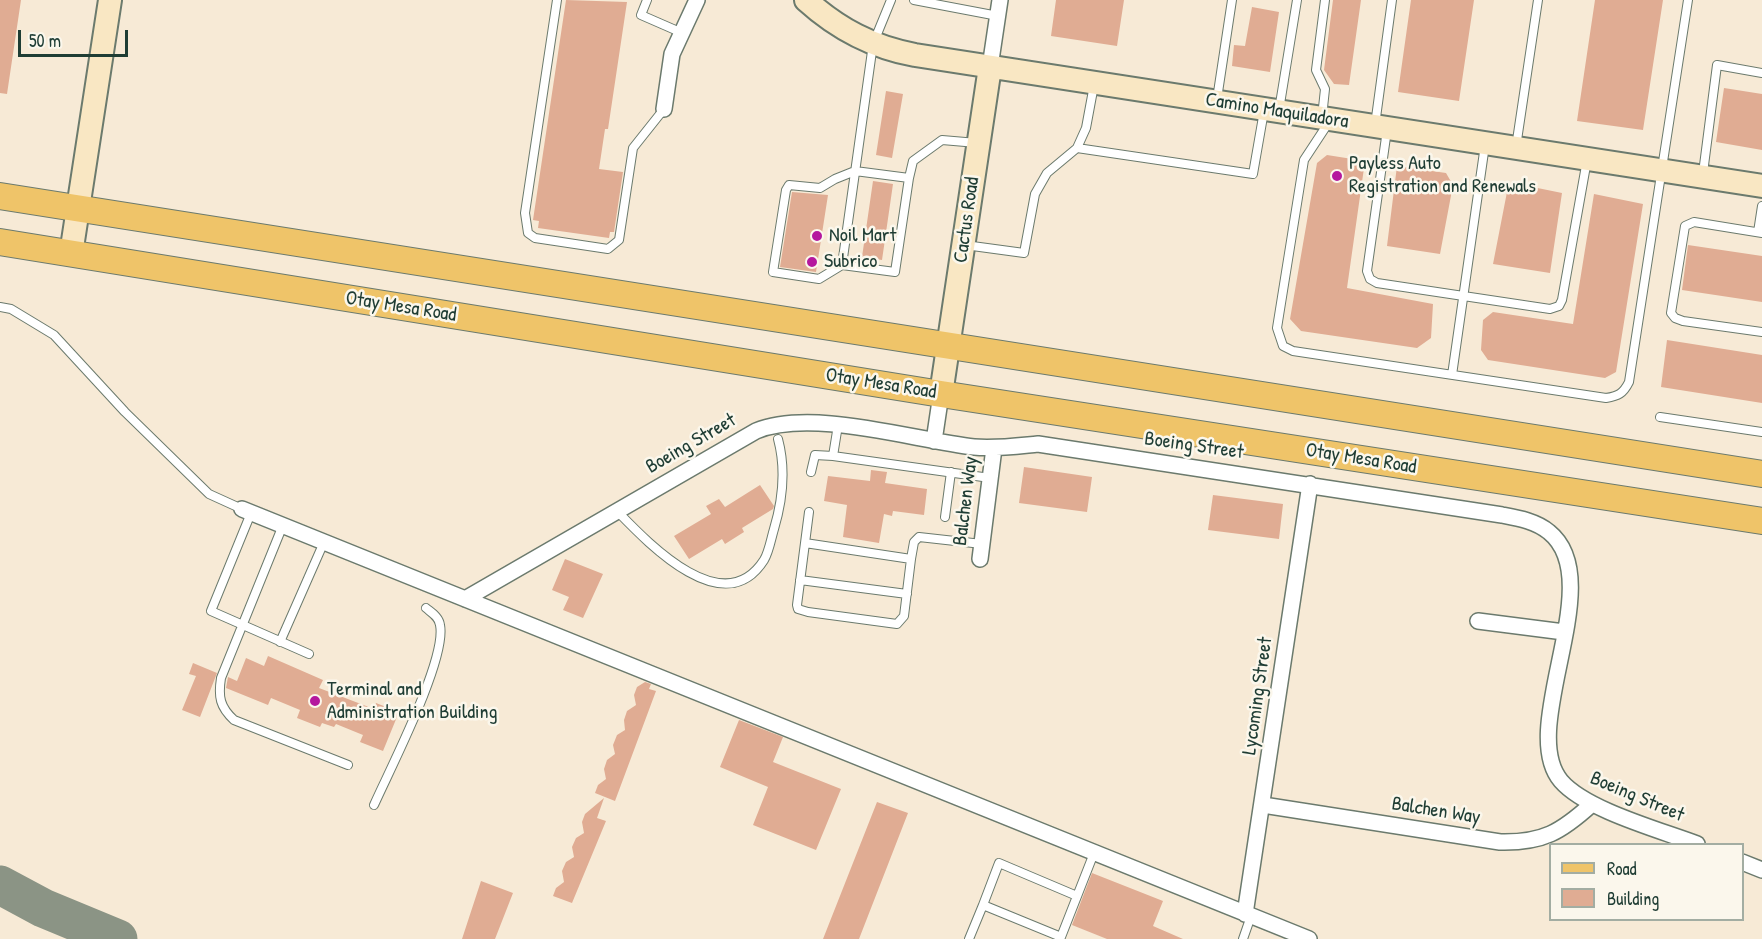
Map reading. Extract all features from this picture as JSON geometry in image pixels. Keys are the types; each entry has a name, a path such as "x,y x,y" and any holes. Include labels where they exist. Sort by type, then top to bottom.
{"main road":[{"path":"0,196 1762,474"},
{"name":"Otay Mesa Road","path":"0,242 941,394 1762,521"}],"street":[{"path":"71,254 110,0"},
{"path":"664,110 672,54 680,32 697,0"},
{"name":"Camino Maquiladora","path":"806,0 827,19 873,44 915,55 1762,186"},
{"name":"Cactus Road","path":"934,441 1000,0"},
{"name":"Boeing Street","path":"465,599 771,425 802,421 994,448 1038,444 1502,514 1550,532 1559,544 1570,568 1564,633 1548,740 1549,756 1562,782 1592,804 1694,843"},
{"name":"Balchen Way","path":"981,552 994,448"},
{"name":"Lycoming Street","path":"1248,915 1310,484"},
{"path":"247,511 1309,939"},
{"path":"1478,621 1564,633"},
{"name":"Balchen Way","path":"1263,805 1489,840 1520,842 1537,840 1563,829 1592,804"},
{"path":"1744,862 1762,870"}],"lane":[{"path":"557,0 525,213 528,233 535,238 608,249 614,246 619,240 633,148 664,110"},
{"path":"647,0 642,15 680,32"},
{"path":"842,265 873,44 891,0"},
{"path":"914,0 998,16"},
{"path":"1217,102 1232,0"},
{"path":"1077,148 1253,174 1272,111 1297,0"},
{"path":"1325,0 1316,70 1325,89 1326,119 1304,160 1277,328 1278,337 1283,346 1293,351 1606,398 1617,396 1624,391 1629,382 1688,0"},
{"path":"1392,0 1367,271 1370,279 1377,283 1550,309 1559,306 1562,300 1587,159"},
{"path":"1516,148 1538,0"},
{"path":"1703,177 1717,65 1762,73"},
{"path":"963,245 1024,253 1035,194 1047,173 1077,148 1086,128 1094,83"},
{"path":"909,178 855,171 835,178 820,188 789,185 786,190 773,272 819,279 842,265 895,272 913,161 942,140 978,143"},
{"path":"1452,375 1485,144"},
{"path":"1762,206 1760,232 1694,222 1685,226 1671,313 1683,321 1762,332"},
{"path":"0,307 10,309 54,335 125,412 209,494 247,511 211,611 309,654"},
{"path":"1660,417 1762,432"},
{"path":"833,456 838,425"},
{"path":"617,511 650,545 695,576 711,582 738,580 754,572 765,558 779,512 783,489 782,453 778,439"},
{"path":"811,472 815,455 990,477"},
{"path":"945,517 951,472"},
{"path":"809,512 796,605 798,609 808,612 897,624 904,616 914,542 919,537 981,552"},
{"path":"283,525 221,678 219,691 222,709 234,720 348,765"},
{"path":"280,642 324,542"},
{"path":"805,543 911,559"},
{"path":"800,580 907,594"},
{"path":"374,805 436,662 440,625 437,618 426,608"},
{"path":"983,905 1064,938 1094,853"},
{"path":"969,939 999,863 1077,896"},
{"path":"1243,939 1248,915"}],"building":[{"path":"0,0 21,0 7,94 0,93"},
{"path":"566,0 627,2 608,129 605,129 599,169 623,172 614,232 610,232 609,238 538,228 539,221 533,220"},
{"path":"1056,0 1124,0 1117,46 1051,36"},
{"path":"1333,0 1361,0 1349,85 1334,84 1324,70"},
{"path":"1411,0 1474,0 1459,101 1398,92"},
{"path":"1595,0 1663,0 1643,130 1577,121"},
{"path":"1252,7 1279,12 1270,72 1232,66 1234,45 1245,46"},
{"path":"1724,88 1762,94 1762,150 1716,142"},
{"path":"886,91 903,94 892,158 876,155"},
{"path":"1327,155 1365,161 1347,288 1433,304 1431,338 1417,348 1301,331 1290,319 1317,163"},
{"path":"1397,166 1446,173 1453,185 1440,254 1387,246"},
{"path":"873,181 893,184 882,260 862,257"},
{"path":"1518,184 1562,193 1550,273 1493,264 1507,192"},
{"path":"792,192 828,195 816,272 780,267"},
{"path":"1594,194 1643,204 1616,372 1605,378 1488,360 1481,350 1483,320 1493,312 1573,324"},
{"path":"1688,245 1762,256 1762,302 1682,290"},
{"path":"1667,340 1762,355 1762,403 1661,387"},
{"path":"1024,467 1092,477 1087,512 1019,503"},
{"path":"871,470 887,472 885,483 927,489 924,515 893,511 892,516 884,514 879,543 843,537 847,505 824,501 828,476 870,481"},
{"path":"760,485 774,506 773,509 742,528 744,532 725,544 722,539 689,559 674,536 711,514 706,506 719,499 725,507"},
{"path":"1213,495 1283,504 1279,539 1208,530"},
{"path":"565,559 603,574 583,618 563,610 569,597 552,590"},
{"name":"Terminal and Administration Building","path":"268,656 323,680 319,688 374,709 376,703 399,712 383,751 360,742 363,735 336,724 334,727 322,723 320,727 297,718 300,710 271,698 268,705 226,688 228,677 237,681 246,658 264,666"},
{"path":"193,663 217,673 200,717 182,710 196,676 189,674"},
{"path":"645,682 651,684 649,689 656,691 615,801 595,793 598,785 606,779 604,769 607,760 615,754 613,745 617,735 625,730 624,720 627,711 636,705 634,695 637,687"},
{"path":"739,720 783,737 773,762 841,789 816,850 753,825 768,787 720,767"},
{"path":"604,798 597,818 606,821 572,903 553,896 556,888 564,882 562,871 566,862 574,857 572,847 576,838 584,833 582,822 585,814"},
{"path":"877,802 908,813 859,939 823,939"},
{"path":"1092,873 1163,901 1153,926 1183,939 1107,939 1072,925"},
{"path":"481,881 513,893 495,939 462,939"}],"taxiway":[{"path":"0,885 43,908 118,939"}],"place":[{"name":"Payless Auto Registration and Renewals","path":"1337,176"},
{"name":"Noil Mart","path":"817,236"},
{"name":"Subrico","path":"812,262"},
{"name":"Terminal and Administration Building","path":"315,701"}]}
